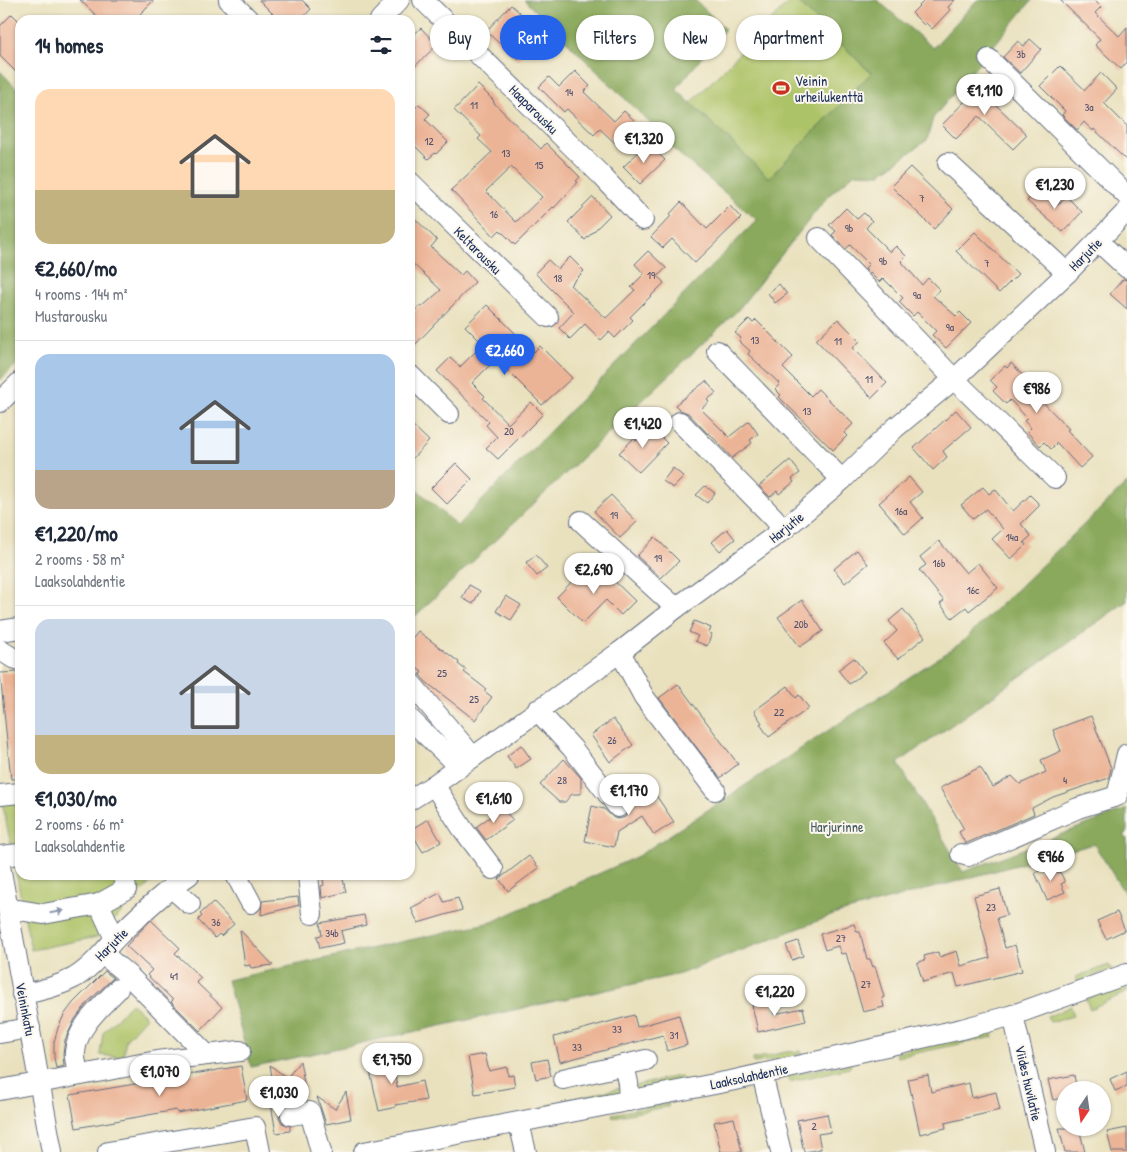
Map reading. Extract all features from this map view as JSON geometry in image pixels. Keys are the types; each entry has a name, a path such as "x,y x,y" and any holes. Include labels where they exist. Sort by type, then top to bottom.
{"street":[{"path":"229,0 244,15"},
{"path":"385,15 399,0"},
{"name":"Haaparousku","path":"422,0 601,175 643,220"},
{"path":"989,59 1127,196"},
{"path":"948,163 1067,273"},
{"name":"Keltarousku","path":"415,187 548,317"},
{"name":"Harjutie","path":"415,797 620,652 676,608 783,530 842,480 896,428 954,379 1099,242 1127,211"},
{"path":"819,238 954,379 1055,478"},
{"path":"1099,242 1127,268"},
{"path":"717,351 842,480"},
{"path":"415,380 450,414"},
{"path":"0,402 15,387"},
{"path":"680,422 774,518 783,530"},
{"path":"581,522 676,608"},
{"path":"0,619 15,618"},
{"path":"0,631 15,629"},
{"path":"0,650 15,659"},
{"path":"620,652 644,698 715,790"},
{"path":"415,689 466,762"},
{"path":"537,710 572,748 618,807"},
{"path":"415,723 466,762"},
{"path":"961,854 968,856 1078,808 1117,796 1127,754"},
{"path":"434,785 462,828 493,868"},
{"path":"0,795 15,793"},
{"path":"0,856 15,854"},
{"name":"Veininkatu","path":"0,866 52,1152"},
{"path":"9,912 19,910 43,914 99,904 126,889 125,880"},
{"name":"Harjutie","path":"22,994 50,989 76,977 109,947 158,897 182,880"},
{"path":"239,880 251,903"},
{"path":"309,880 312,914"},
{"path":"171,887 190,904"},
{"path":"99,904 109,947 130,976 207,1055"},
{"name":"Laaksolahdentie","path":"364,1152 762,1074 962,1029 1013,1014 1127,974"},
{"path":"79,1075 75,1052 79,1036 86,1024 118,988"},
{"name":"Viides huvilatie","path":"1013,1014 1045,1152"},
{"path":"0,1034 30,1028"},
{"path":"0,1090 157,1060 240,1051"},
{"path":"563,1079 646,1060"},
{"path":"624,1065 629,1101"},
{"path":"762,1074 780,1152"},
{"path":"291,1115 310,1112 321,1152"},
{"path":"108,1152 254,1119 260,1152"},
{"path":"519,1123 526,1152"}],"green space":[{"path":"524,0 695,0 711,15 664,15 664,60 700,60 676,89 769,178 871,73 842,45 842,15 811,15 796,0 877,0 933,48 977,0 1032,0 933,118 927,140 880,174 855,173 828,196 738,310 415,616 415,488 457,526 757,220 672,148 654,127 585,60 654,60 654,15 576,15 576,51 566,41 566,15 539,15"},
{"name":"Veinin urheilukenttä","path":"791,0 796,0 811,15 776,15"},
{"name":"Veinin urheilukenttä","path":"842,45 871,73 769,178 691,103 736,57 736,60 842,60"},
{"path":"0,71 15,87 15,366 0,380"},
{"name":"Harjurinne","path":"1127,483 1127,601 898,763 963,872 1127,809 1127,833 1124,835 1127,839 1127,897 1094,844 836,914 680,974 251,1067 227,980 492,922 638,856 961,643"},
{"path":"15,794 15,867 1,795"},
{"path":"17,880 153,880 97,937 31,950"},
{"path":"1109,965 1112,969 1077,982 1075,977"},
{"path":"1126,983 1127,992 1090,1009 1086,999"},
{"path":"131,1003 146,1017 126,1039 123,1058 100,1055 103,1033"},
{"path":"1071,1006 1073,1016 1050,1022 1047,1017"},
{"path":"991,1029 993,1037 897,1057 896,1053"},
{"path":"801,1051 803,1055 754,1063 753,1059 786,1052"},
{"path":"850,1063 851,1066 849,1068 789,1082 787,1076"},
{"path":"681,1077 684,1081 634,1092 634,1086"},
{"path":"620,1088 622,1095 541,1109 545,1106"},
{"path":"669,1103 668,1107 613,1117 612,1114"}],"building":[{"path":"80,0 154,0 139,15 96,15"},
{"path":"259,0 302,0 311,9 306,15 274,15"},
{"path":"925,0 955,0 948,7 950,10 932,29 926,23 924,25 912,13"},
{"path":"1060,0 1094,0 1101,7 1095,13 1119,36 1127,27 1127,62 1121,69 1095,45 1100,39"},
{"path":"511,5 522,15 501,15"},
{"path":"12,14 15,17 15,71 0,56 0,26"},
{"path":"500,16 500,44 490,35 490,27"},
{"path":"421,28 430,38 430,52 415,66 415,33"},
{"path":"1030,39 1041,49 1020,73 1003,57 1018,41 1024,46"},
{"path":"1060,66 1085,90 1101,73 1117,89 1104,103 1127,126 1127,161 1094,129 1093,131 1084,122 1077,130 1062,115 1065,111 1040,86"},
{"path":"575,71 590,86 584,92 614,121 624,111 635,121 615,143 600,129 594,135 567,109 564,112 539,87 549,77 559,87"},
{"path":"985,80 1000,95 993,102 1027,135 1013,149 979,116 956,139 942,125"},
{"path":"478,85 541,149 546,143 580,177 576,181 578,182 554,208 515,245 500,230 494,236 451,190 492,152 478,139 481,136 454,110","holes":["511,167 542,197 516,222 486,191"]},
{"path":"419,104 430,114 425,119 448,142 428,159 415,146 415,108"},
{"path":"648,143 665,160 640,184 623,167"},
{"path":"910,167 953,209 934,229 891,186"},
{"path":"1039,188 1058,205 1066,196 1082,212 1063,232 1027,201"},
{"path":"593,197 610,215 585,240 568,222"},
{"path":"681,202 707,229 730,206 741,218 695,263 672,239 663,248 651,237 671,216 669,215"},
{"path":"846,208 857,219 864,213 872,221 866,228 890,252 896,246 906,256 901,261 922,285 928,278 940,290 933,296 956,316 960,312 971,323 946,348 932,335 936,331 917,312 913,316 899,302 903,298 883,278 879,282 865,268 869,264 850,245 846,249 832,235 836,231 829,225"},
{"path":"415,219 437,240 431,247 461,275 465,271 475,282 415,345 415,310 420,305 422,307 441,290 415,266"},
{"path":"975,232 1018,274 999,293 956,251"},
{"path":"648,251 666,268 658,276 664,283 630,317 633,320 615,338 609,332 601,340 585,324 570,339 559,328 574,312 535,273 548,260 558,269 570,257 584,271 570,285 606,318 635,290 631,287 644,274 635,264"},
{"path":"1123,279 1127,280 1127,309 1110,294"},
{"path":"779,284 787,294 775,303 768,293"},
{"path":"487,305 534,352 540,346 572,378 542,405 496,359 472,383 485,396 483,398 508,424 531,402 543,414 498,459 486,448 497,437 486,425 489,422 437,371 450,358 460,367 483,344 465,326"},
{"path":"749,319 753,323 756,320 793,357 783,368 811,396 818,389 853,424 844,433 847,436 833,450 779,397 781,395 775,389 780,384 748,354 750,351 739,341 741,338 735,333"},
{"path":"838,319 860,341 853,348 887,383 872,398 816,340"},
{"path":"1011,363 1035,388 1032,391 1069,429 1067,430 1092,457 1080,468 1057,443 1051,449 1044,442 1040,446 1027,432 1031,428 1024,421 1027,418 1010,400 1006,404 993,391 997,387 990,380"},
{"path":"706,381 716,393 707,400 709,402 701,409 729,437 749,421 758,434 750,440 752,443 732,458 688,413 680,410 675,405"},
{"path":"956,410 971,427 943,451 947,457 933,470 914,448"},
{"path":"650,426 667,443 639,472 619,453 634,438 636,441"},
{"path":"415,428 429,441 415,456"},
{"path":"790,460 800,473 792,479 794,482 779,494 777,491 770,497 759,486"},
{"path":"456,463 472,479 447,504 431,488"},
{"path":"673,468 684,477 673,488 663,481"},
{"path":"909,477 922,492 910,502 923,518 905,534 879,503"},
{"path":"705,486 715,493 707,503 696,495"},
{"path":"983,487 989,494 995,489 1013,511 1030,495 1040,505 1021,524 1031,536 1024,542 1026,545 1011,559 992,539 1003,529 986,509 973,519 961,505"},
{"path":"611,495 637,522 620,538 594,511"},
{"path":"727,529 735,539 720,551 712,542"},
{"path":"655,537 679,561 661,578 637,556"},
{"path":"939,541 966,573 978,563 998,588 969,611 966,607 952,618 940,604 944,601 919,570 926,565 920,557"},
{"path":"857,550 868,564 845,583 834,569"},
{"path":"536,555 547,568 537,576 526,563"},
{"path":"585,568 595,576 602,569 635,601 621,615 606,600 583,623 557,597"},
{"path":"469,585 480,591 473,604 462,598"},
{"path":"506,596 521,605 511,620 496,611"},
{"path":"802,600 823,631 800,647 778,617"},
{"path":"903,609 925,637 898,659 884,643 897,631 889,621"},
{"path":"694,621 711,628 709,633 712,634 707,646 695,641 698,636 689,632"},
{"path":"418,631 459,662 458,664 466,670 464,672 486,689 484,691 492,697 475,720 426,682 420,675 422,672 415,667 415,635"},
{"path":"854,658 865,672 849,684 838,670"},
{"path":"15,672 15,779 11,779 0,673"},
{"path":"678,684 738,764 720,778 659,698"},
{"path":"788,686 796,698 799,695 809,708 769,737 754,711"},
{"path":"1091,716 1111,768 1109,778 1053,797 1032,808 1034,814 965,843 959,832 964,829 940,788 980,767 993,787 1012,776 1020,784 1046,772 1041,760 1061,751 1053,730"},
{"path":"613,719 633,745 610,762 591,735"},
{"path":"521,745 531,759 516,769 507,756"},
{"path":"564,759 581,778 581,794 572,794 565,802 559,802 540,785"},
{"path":"645,779 674,822 654,835 642,816 617,832 614,847 585,841 592,806 604,809 614,818 625,817 629,812 630,806 625,792"},
{"path":"502,808 513,820 486,840 476,827"},
{"path":"428,819 441,842 423,852 415,838 415,827"},
{"path":"529,856 539,868 508,891 499,879"},
{"path":"1053,865 1057,873 1060,872 1065,882 1061,884 1065,892 1047,900 1035,873"},
{"path":"323,880 343,880 346,892 322,898 321,886 324,885"},
{"path":"1000,889 1007,915 997,918 1005,948 1015,945 1022,971 958,987 954,973 923,982 917,963 925,960 924,956 938,952 939,957 957,951 961,966 990,958 974,896"},
{"path":"440,893 444,902 458,898 462,910 418,923 411,908"},
{"path":"298,897 299,905 261,915 262,901"},
{"path":"213,902 234,924 221,936 219,934 215,938 198,920 202,916 200,914"},
{"path":"1117,912 1125,930 1106,939 1097,921"},
{"path":"364,915 366,925 341,931 344,943 320,948 317,936 322,935 320,923"},
{"path":"151,920 180,948 175,953 201,978 196,982 222,1007 200,1031 171,1002 173,1000 147,975 152,970 126,946"},
{"path":"854,924 857,932 860,932 867,959 870,959 873,967 875,966 884,997 882,998 884,1007 863,1012 846,953 841,954 838,946 825,950 820,934"},
{"path":"240,930 273,965 251,968 250,965 245,966"},
{"path":"798,941 803,956 792,960 786,945"},
{"path":"105,971 113,978 89,1001 75,1019 65,1040 64,1066 56,1068 54,1042 64,1015 73,1003"},
{"path":"771,1001 774,1014 803,1008 806,1021 758,1032 752,1005"},
{"path":"634,1015 637,1027 679,1015 687,1045 667,1051 663,1035 560,1062 554,1037"},
{"path":"392,1054 397,1087 422,1081 426,1100 395,1105 396,1107 379,1111 367,1058"},
{"path":"485,1054 489,1071 507,1067 508,1076 513,1075 515,1087 475,1094 468,1057"},
{"path":"547,1059 551,1076 536,1079 532,1062"},
{"path":"300,1061 305,1088 275,1094 270,1065 287,1078"},
{"path":"241,1066 247,1100 177,1113 176,1110 76,1128 70,1095"},
{"path":"1127,1071 1127,1086 1115,1091 1110,1079"},
{"path":"928,1075 931,1092 969,1083 972,1098 996,1092 1000,1110 945,1123 946,1128 920,1134 908,1079"},
{"path":"1074,1075 1075,1081 1056,1081 1056,1099 1053,1100 1048,1080"},
{"path":"346,1092 351,1119 326,1124 317,1097 335,1109"},
{"path":"285,1101 286,1105 280,1110 279,1117 282,1123 290,1126 290,1131 276,1133 271,1104"},
{"path":"827,1114 831,1132 818,1134 821,1149 804,1152 797,1120"},
{"path":"734,1118 742,1152 721,1152 714,1122"},
{"path":"1127,1128 1127,1152 1112,1152 1108,1136 1111,1136 1111,1131"},
{"path":"1061,1136 1081,1136 1085,1152 1065,1152"}],"place":[{"name":"Veinin urheilukenttä","path":"781,88"}]}
